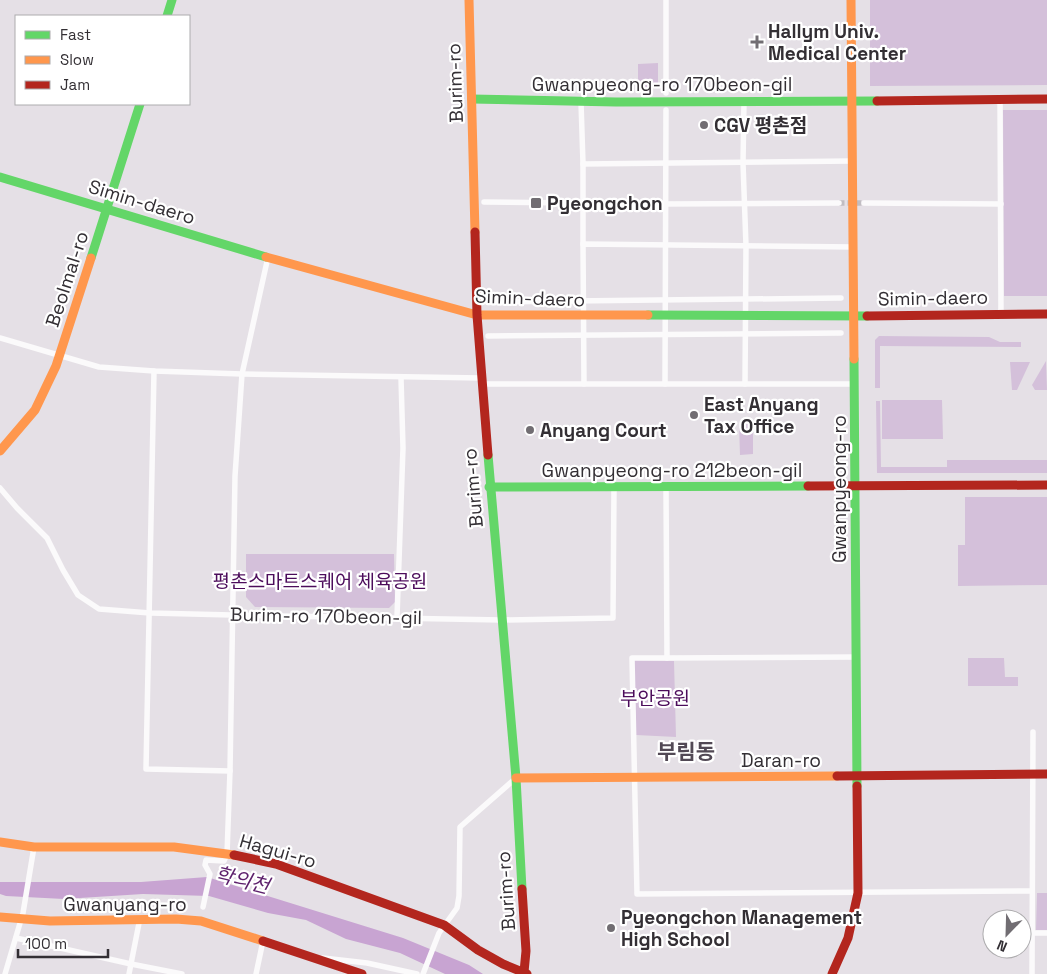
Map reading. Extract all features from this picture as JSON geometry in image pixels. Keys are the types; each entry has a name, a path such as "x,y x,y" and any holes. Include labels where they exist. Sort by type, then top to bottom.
{"street":[{"path":"167,15 172,0"},
{"name":"Burim-ro","path":"469,0 477,315 489,487 516,778 526,973"},
{"path":"666,0 666,93"},
{"name":"Gwanpyeong-ro","path":"832,974 848,938 858,893 851,0"},
{"name":"Gwanpyeong-ro 170beon-gil","path":"472,99 581,102 1047,99"},
{"path":"1000,99 1001,313"},
{"path":"744,101 746,384"},
{"path":"581,102 584,204 584,384"},
{"name":"Beolmal-ro","path":"0,451 39,403 59,356 140,105"},
{"path":"665,384 664,204 666,110"},
{"path":"582,164 851,161"},
{"name":"Simin-daero","path":"0,177 268,257 477,315 854,316 1047,314"},
{"path":"484,202 839,204"},
{"path":"864,203 1001,204"},
{"path":"584,244 854,247"},
{"path":"203,905 210,874 205,865 206,860 224,861 227,854 235,476 242,374 268,257"},
{"path":"487,302 840,298"},
{"path":"488,336 841,333"},
{"path":"0,338 99,367 154,371 584,384 855,384"},
{"path":"154,371 146,769 230,771"},
{"path":"396,617 403,448 402,378"},
{"name":"Gwanpyeong-ro 212beon-gil","path":"489,487 1047,485"},
{"path":"666,487 667,658"},
{"name":"Burim-ro 170beon-gil","path":"0,488 47,538 78,594 99,609 150,613 502,620 613,618 614,488"},
{"path":"856,657 632,658 637,894 1032,891"},
{"path":"1032,909 1031,818 1033,732"},
{"name":"Daran-ro","path":"516,778 1047,774"},
{"path":"423,974 442,929 457,908 459,896 460,827 516,778"},
{"name":"Hagui-ro","path":"0,842 33,851 174,846 276,864 442,929 503,964 526,973"},
{"path":"5,974 22,917 33,851"},
{"name":"Gwanyang-ro","path":"0,917 140,918 201,921 362,974"},
{"path":"129,974 140,918"},
{"path":"1032,933 1047,933"},
{"path":"16,938 182,974"},
{"path":"256,974 263,941"},
{"path":"313,958 367,963 417,974"},
{"path":"1032,959 1032,974"}],"green space":[{"path":"870,0 1047,0 1047,85 870,86"},
{"path":"658,63 658,88 638,88 638,64"},
{"path":"1003,110 1047,110 1047,296 1004,296"},
{"path":"879,336 989,337 1000,342 1021,342 1021,347 880,346 880,388 875,388 875,340"},
{"path":"1046,361 1047,390 1035,390 1032,385"},
{"path":"1010,362 1030,362 1017,390 1012,390"},
{"path":"882,400 942,400 943,439 882,439"},
{"path":"876,401 880,401 881,467 947,467 947,460 1047,460 1047,473 877,473"},
{"path":"739,424 753,424 753,454 740,455"},
{"path":"965,497 1047,497 1047,585 958,586 958,545 965,545"},
{"name":"평촌스마트스퀘어 체육공원","path":"246,554 394,554 395,602 389,608 255,607 246,597"},
{"path":"968,658 1004,658 1005,677 1018,677 1018,686 968,686"},
{"name":"부안공원","path":"634,660 674,661 676,737 636,735"},
{"path":"1037,893 1047,893 1047,930 1036,930"}],"shaded area":[{"name":"학의천","path":"207,877 403,938 469,965 483,974 445,974 400,953 346,939 306,920 268,913 209,896 143,894 64,899 6,896 0,894 0,882 141,882"}],"tunnel":[{"path":"839,203 864,203"}],"traffic: fast":[{"path":"167,15 172,0"},
{"path":"472,99 616,102 877,101"},
{"path":"91,258 140,105"},
{"path":"0,177 266,257"},
{"path":"648,315 867,316"},
{"path":"854,359 857,786"},
{"path":"488,455 516,778 522,889"},
{"path":"489,487 808,486"}],"traffic: slow":[{"path":"469,0 475,232"},
{"path":"851,0 854,359"},
{"path":"266,257 477,315 648,315"},
{"path":"0,451 35,410 56,366 91,258"},
{"path":"516,778 837,776"},
{"path":"0,842 34,847 174,847 234,855"},
{"path":"0,917 50,921 176,919 201,921 263,941"}],"traffic: jam":[{"path":"877,101 1047,99"},
{"path":"475,232 477,315 488,455"},
{"path":"867,316 1047,314"},
{"path":"808,486 1047,485"},
{"path":"837,776 1047,774"},
{"path":"832,974 848,938 858,893 857,786"},
{"path":"234,855 276,864 444,925 478,950 503,964 527,974"},
{"path":"522,889 526,951 524,972"},
{"path":"263,941 362,974"}],"place":[{"name":"Hallym Univ. Medical Center","path":"757,42"},
{"name":"CGV 평촌점","path":"704,125"},
{"name":"Pyeongchon","path":"536,203"},
{"name":"East Anyang Tax Office","path":"694,415"},
{"name":"Anyang Court","path":"530,430"},
{"name":"Pyeongchon Management High School","path":"611,928"}],"district":[{"name":"부림동","path":"686,751"}]}
